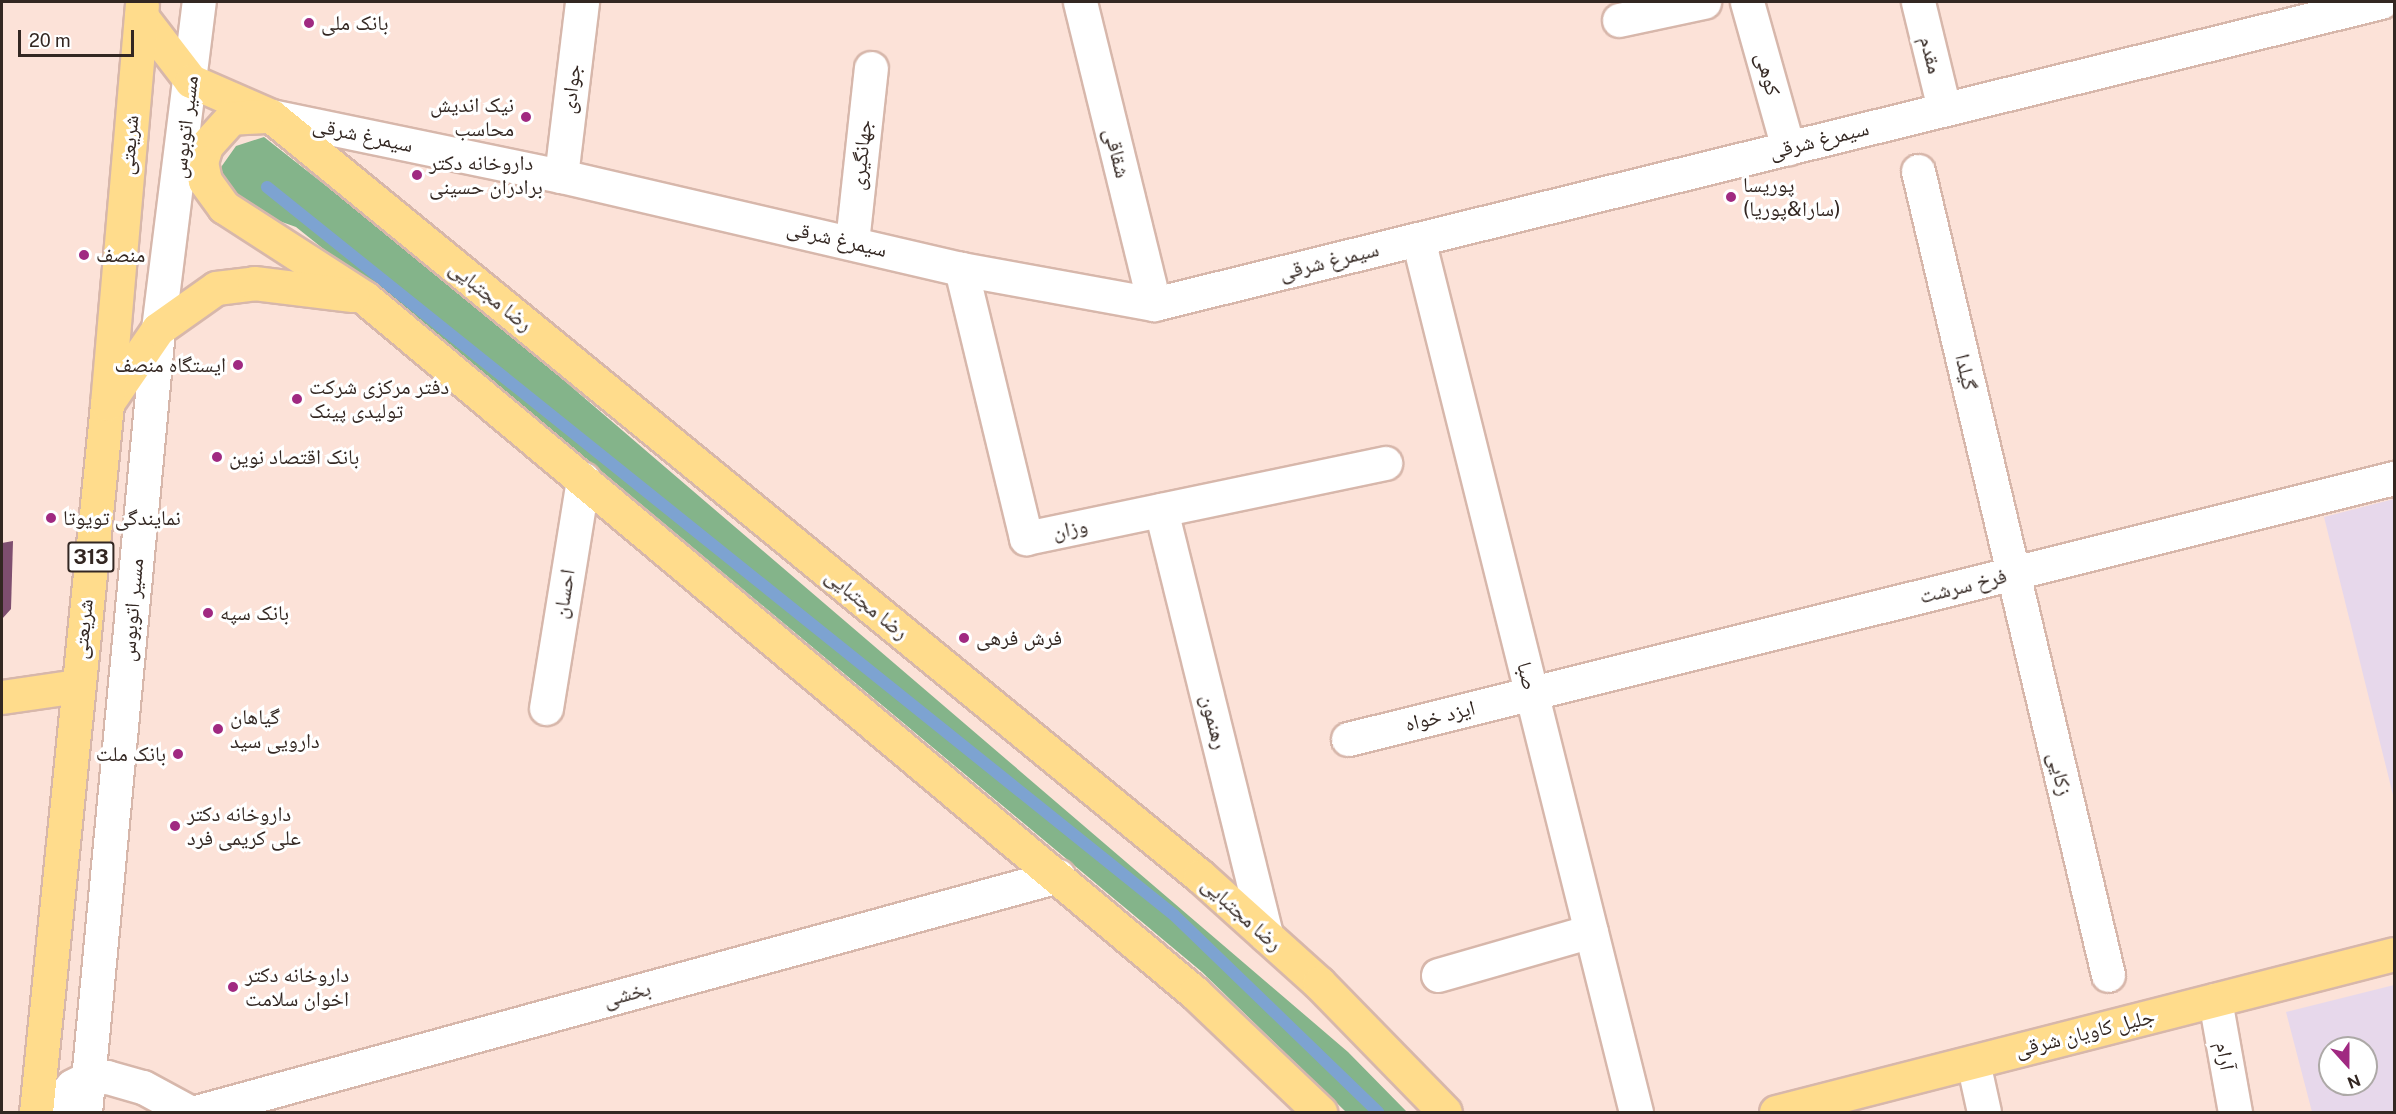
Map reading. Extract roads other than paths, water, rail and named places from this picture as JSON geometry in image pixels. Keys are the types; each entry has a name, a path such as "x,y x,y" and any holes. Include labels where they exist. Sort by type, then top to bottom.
{"main road":[{"path":"142,9 191,81"},
{"name":"شریعتی","path":"36,1113 107,404 142,9"},
{"name":"رضا مجتبایی","path":"191,81 271,116 1191,869 1343,1006 1445,1113"},
{"path":"271,116 246,114 231,117 206,146 201,162 208,187 224,207 365,298 1058,876 1195,993 1320,1113"},
{"path":"107,404 158,329 216,288 266,284 365,298"},
{"path":"2,697 77,686"},
{"name":"جلیل کاویان شرقی","path":"1776,1113 2394,954"}],"street":[{"name":"مسیر اتوبوس","path":"85,1113 158,329 191,81 199,2"},
{"name":"جوادی","path":"561,176 582,2"},
{"name":"شقاقی","path":"1080,2 1154,304"},
{"path":"1619,20 1704,2"},
{"name":"کوهی","path":"1747,2 1788,148"},
{"name":"مقدم","path":"1918,2 1944,109"},
{"name":"سیمرغ شرقی","path":"271,116 561,176 962,269 1154,304 1944,109 2302,11 2381,2"},
{"name":"جهانگیری","path":"852,242 871,68"},
{"name":"گیلدا","path":"1918,171 2013,573"},
{"name":"صبا","path":"1418,239 1636,1113"},
{"name":"وزان","path":"962,269 1026,538 1385,463"},
{"name":"فرخ سرشت","path":"1531,693 2394,478"},
{"name":"احسان","path":"546,708 583,479"},
{"name":"رهنمون","path":"1161,510 1266,935"},
{"name":"زکایی","path":"2013,573 2108,975"},
{"name":"ایزد خواه","path":"1348,739 1531,693"},
{"name":"بخشی","path":"196,1113 1058,876"},
{"path":"1438,975 1591,931"},
{"name":"آرام","path":"2215,1000 2235,1113"},
{"path":"1973,1062 1984,1113"},
{"path":"48,1113 72,1086 88,1078 122,1079 189,1113"}],"waterway":[{"path":"267,187 1174,915 1378,1112"}],"place":[{"name":"بانک ملی","path":"309,23"},
{"name":"نیک اندیش محاسب","path":"526,117"},
{"name":"داروخانه دکتر برادران حسینی","path":"417,175"},
{"name":"پوریسا (سارا&پوریا)","path":"1731,197"},
{"name":"منصف","path":"84,255"},
{"name":"ایستگاه منصف","path":"238,365"},
{"name":"دفتر مرکزی شرکت تولیدی پینک","path":"297,399"},
{"name":"بانک اقتصاد نوین","path":"217,457"},
{"name":"نمایندگی تویوتا","path":"51,518"},
{"name":"بانک سپه","path":"208,613"},
{"name":"فرش فرهی","path":"964,638"},
{"name":"گیاهان دارویی سید","path":"218,729"},
{"name":"بانک ملت","path":"178,754"},
{"name":"داروخانه دکتر علی کریمی فرد","path":"175,826"},
{"name":"داروخانه دکتر اخوان سلامت","path":"233,987"}]}
